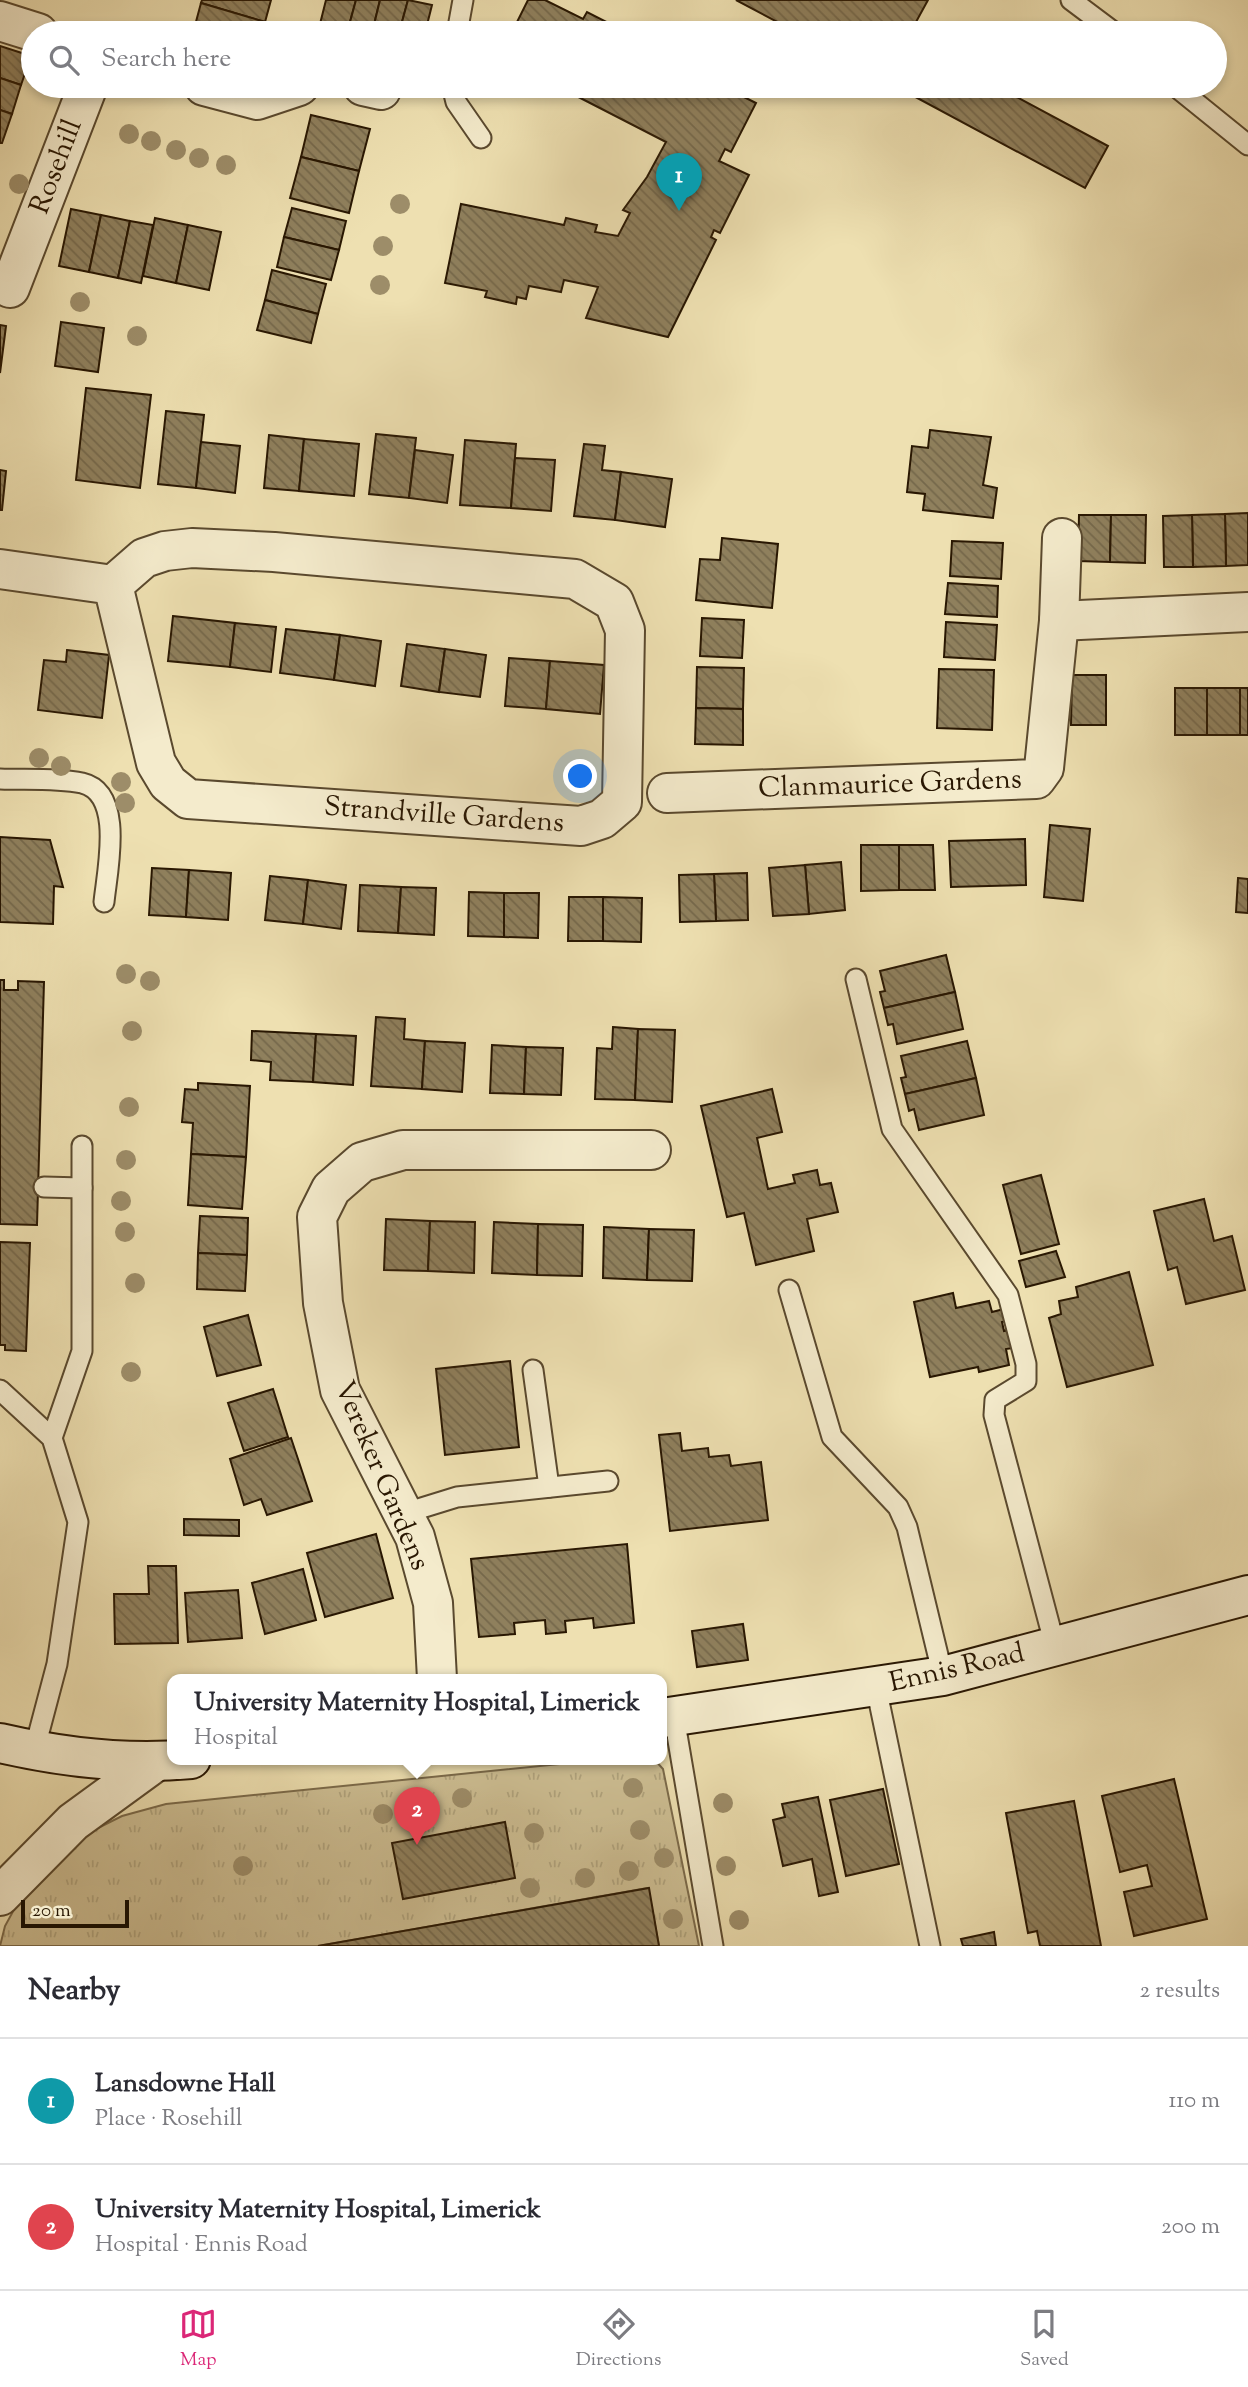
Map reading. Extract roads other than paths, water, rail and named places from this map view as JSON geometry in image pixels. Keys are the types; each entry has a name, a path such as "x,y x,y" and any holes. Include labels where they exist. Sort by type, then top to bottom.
{"street":[{"path":"0,21 21,28"},
{"name":"Rosehill","path":"10,288 83,98"},
{"name":"Clanmaurice Gardens","path":"667,793 1036,779 1044,768 1059,621 1062,538"},
{"name":"Strandville Gardens","path":"192,548 274,552 575,579 614,602 625,630 622,802 602,818 581,826 188,799 168,783 156,762 113,585 144,558 165,551 192,548"},
{"path":"0,569 113,585"},
{"path":"1059,621 1248,612"},
{"name":"Vereker Gardens","path":"437,1674 433,1603 415,1537 340,1390 323,1303 317,1217 331,1189 362,1162 403,1150 651,1150"},
{"name":"Ennis Road","path":"668,1718 943,1676 1248,1595"},
{"path":"17,1747 167,1761"},
{"path":"0,1896 74,1822 167,1764"}],"lane":[{"path":"459,21 463,0"},
{"path":"1071,0 1099,21"},
{"path":"455,98 481,138"},
{"path":"1190,98 1248,145"},
{"path":"0,779 83,784 96,791 107,807 111,827 104,902"},
{"path":"856,979 892,1129 1008,1295 1026,1364 1026,1381 995,1400 994,1415 1055,1646"},
{"path":"52,1438 82,1351 82,1146"},
{"path":"44,1187 82,1188"},
{"path":"789,1290 832,1437 898,1507 907,1527 943,1676"},
{"path":"533,1370 549,1487"},
{"path":"0,1390 52,1438 78,1522 57,1664 17,1747"},
{"path":"402,1514 457,1497 608,1481"},
{"path":"876,1687 930,1946"},
{"path":"668,1718 713,1946"}],"place":[{"name":"Lansdowne Hall","path":"679,211"},
{"name":"University Maternity Hospital, Limerick","path":"417,1845"}]}
